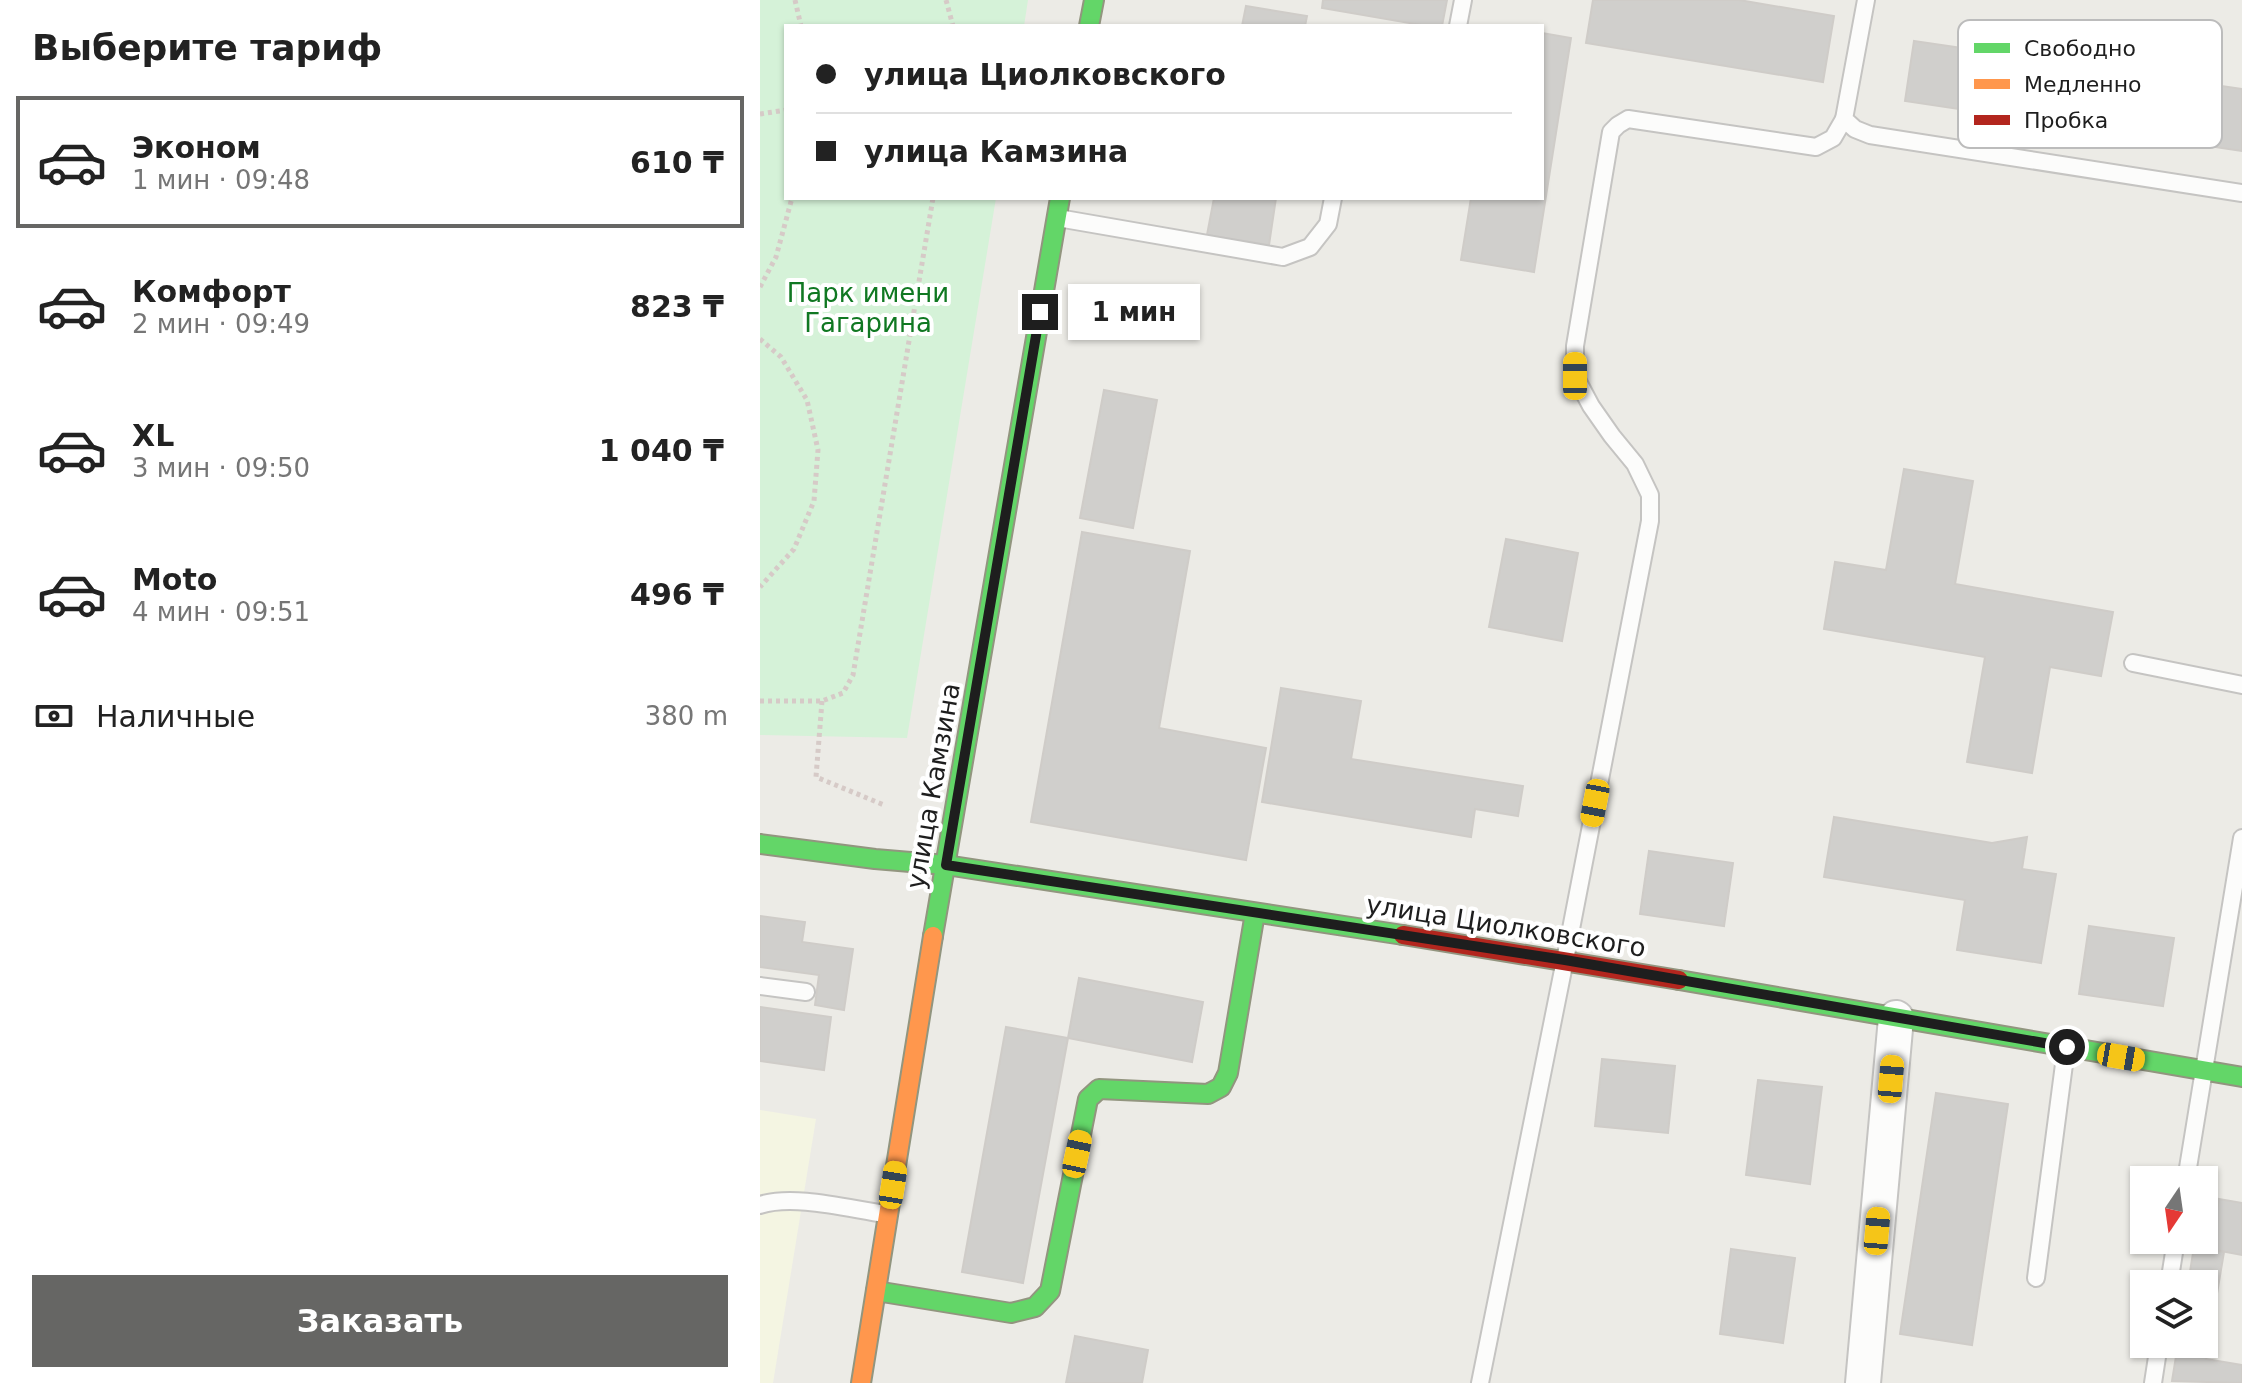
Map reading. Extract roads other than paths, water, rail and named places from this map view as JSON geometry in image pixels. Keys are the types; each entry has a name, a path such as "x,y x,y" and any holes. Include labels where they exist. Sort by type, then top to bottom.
{"street":[{"path":"1089,24 1094,0"},
{"name":"улица Камзина","path":"861,1383 1060,200"},
{"name":"улица Циолковского","path":"760,844 946,865 1565,960 2242,1077"},
{"path":"876,1291 1011,1313 1035,1307 1050,1291 1088,1099 1099,1089 1208,1094 1221,1087 1228,1073 1255,913"},
{"path":"1863,1383 1896,1018"}],"lane":[{"path":"1458,24 1463,0"},
{"path":"1480,1383 1650,521 1650,495 1635,464 1598,416 1575,376 1575,346 1611,132 1628,119 1816,147 1833,138 1844,119 1866,0"},
{"path":"1844,119 1855,129 1870,135 2242,193"},
{"path":"1056,218 1283,257 1310,247 1328,224 1333,200"},
{"path":"2133,663 2242,685"},
{"path":"2188,1166 2242,838"},
{"path":"760,986 806,992"},
{"path":"2036,1278 2067,1047"},
{"path":"760,1205 793,1201 888,1215"},
{"path":"2153,1383 2157,1358"}],"park label":[{"name":"Парк имени Гагарина","path":"868,308"}]}
